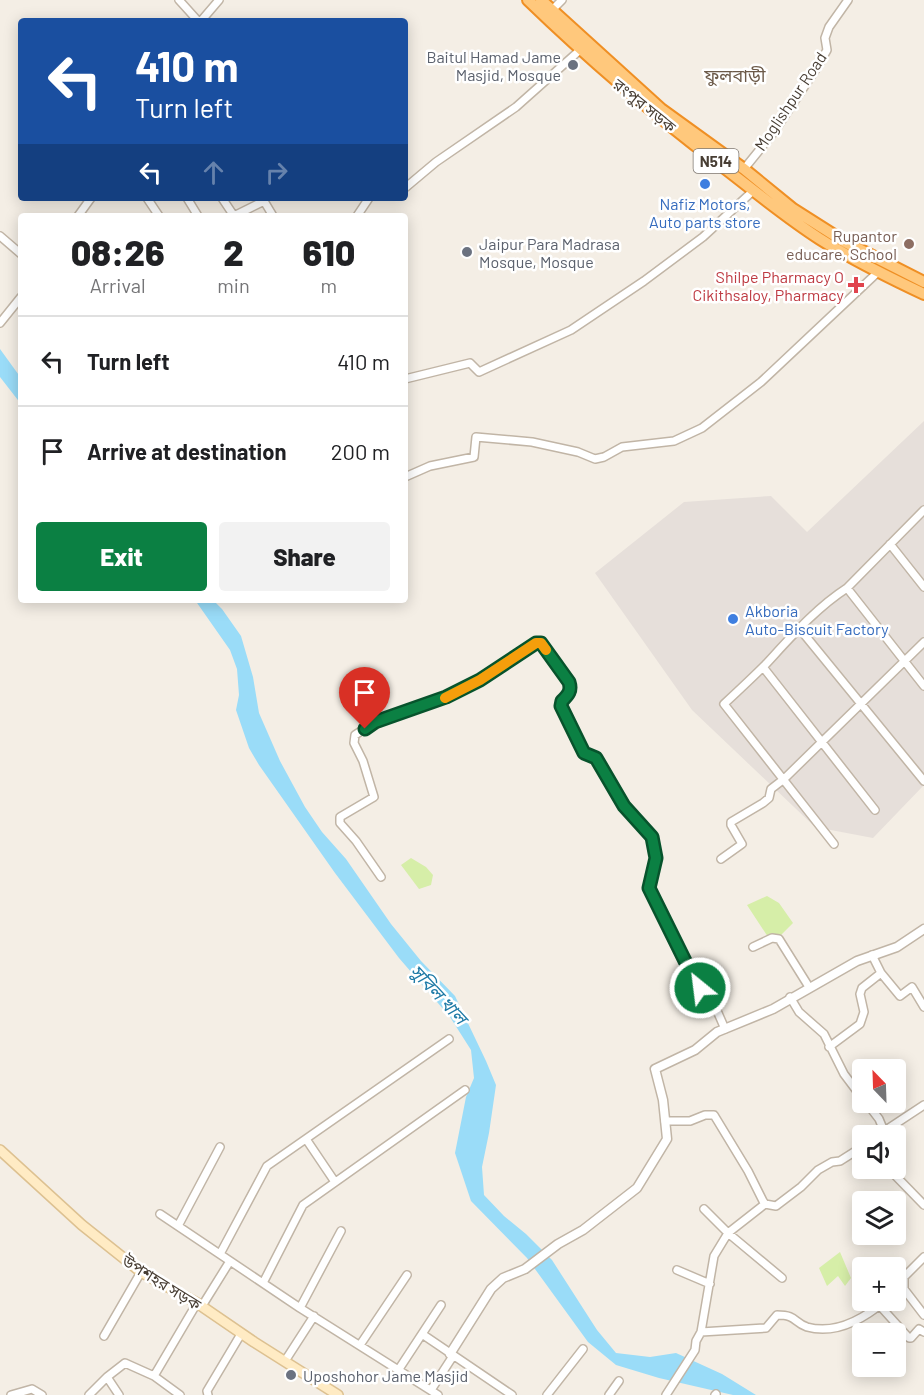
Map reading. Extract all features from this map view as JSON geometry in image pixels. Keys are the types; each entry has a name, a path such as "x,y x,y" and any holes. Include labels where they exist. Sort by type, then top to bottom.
{"highway":[{"name":"রংপুর সড়ক","path":"528,0 624,89 819,239 878,272 924,294"},
{"name":"রংপুর সড়ক","path":"541,0 661,109 744,169 793,208 845,242 924,282"}],"main road":[{"name":"উপশহর সড়ক","path":"0,1150 82,1225 141,1272 199,1305 285,1361 325,1392 339,1395"}],"street":[{"path":"179,0 196,18"},
{"path":"202,18 219,0"},
{"path":"552,10 562,0"},
{"name":"Moglishpur Road","path":"744,169 774,132 818,66 827,50 825,38 829,27 848,0"},
{"path":"408,185 436,162 516,107 580,50"},
{"path":"408,378 470,363 479,372 571,330 644,281 703,237 754,190"},
{"path":"240,213 264,201"},
{"path":"0,236 18,251"},
{"path":"408,476 430,466 474,457 476,438 532,442 578,452 595,459 622,447 674,441 702,428 761,382 878,272"},
{"path":"0,323 18,301"},
{"path":"834,843 724,704 799,628 833,597 847,588 924,510"},
{"path":"890,544 924,587"},
{"path":"847,588 924,686"},
{"path":"799,628 924,781"},
{"path":"721,859 742,844 731,825 732,822 769,798 771,789 924,642"},
{"path":"381,877 356,841 340,823 340,817 374,797 363,761 354,743 355,735 375,722 446,697 480,680 536,643 541,643 571,687 561,706 584,753 596,758 624,806 652,837 656,858 649,888 690,971 718,1013 725,1029"},
{"path":"763,667 875,810"},
{"path":"431,1390 491,1289 503,1278 525,1269 558,1244 583,1230 637,1188 667,1139 663,1100 655,1069 695,1050 711,1036 773,1009 846,966 897,947 924,929"},
{"path":"753,947 772,938 779,939 809,987"},
{"path":"872,955 881,973 900,996 912,987 924,1007"},
{"path":"829,1047 860,1024 864,1012 860,994 862,988 881,973"},
{"path":"790,998 799,1012 824,1034 829,1047 852,1085"},
{"path":"220,1254 267,1166 449,1039"},
{"path":"263,1283 303,1205 465,1090"},
{"path":"893,1125 924,1105"},
{"path":"665,1121 690,1121 714,1114 765,1204"},
{"path":"306,1139 335,1182"},
{"path":"178,1226 220,1147"},
{"path":"668,1392 695,1350 696,1341 701,1332 714,1256 728,1233 765,1204 779,1204 818,1170 852,1153"},
{"path":"899,1179 924,1205"},
{"path":"704,1209 728,1233 782,1278"},
{"path":"160,1214 300,1308 399,1368 438,1395"},
{"path":"300,1308 341,1231"},
{"path":"906,1275 924,1257"},
{"path":"154,1376 230,1261"},
{"path":"677,1270 710,1284"},
{"path":"105,1336 141,1272"},
{"path":"360,1345 407,1275"},
{"path":"906,1291 924,1315"},
{"path":"399,1368 441,1305"},
{"path":"701,1332 766,1328 777,1315 790,1315 804,1326 836,1328 872,1311"},
{"path":"885,1311 909,1338 919,1329 924,1332"},
{"path":"285,1361 314,1316"},
{"path":"207,1395 207,1391 241,1334"},
{"path":"422,1334 512,1395"},
{"path":"547,1395 582,1349"},
{"path":"89,1395 125,1363 154,1376 180,1395"},
{"path":"108,1377 118,1395"},
{"path":"609,1395 619,1381"},
{"path":"11,1395 32,1389 42,1395"}],"shaded area":[{"path":"924,421 924,785 873,838 815,827 692,710 595,573 684,502 771,496 807,532"}],"green space":[{"path":"411,858 426,867 433,875 431,885 419,889 401,865"},
{"path":"767,896 779,903 793,923 779,937 774,934 768,937 747,905"},
{"path":"840,1252 851,1278 845,1286 838,1276 827,1286 819,1268"}],"water":[{"path":"0,349 18,374 18,400 0,377"},
{"name":"সুবিল খাল","path":"197,603 216,603 241,636 253,677 259,713 280,761 305,807 322,832 346,859 391,924 421,961 455,996 486,1061 496,1085 482,1167 484,1195 552,1260 597,1330 616,1353 650,1357 676,1353 722,1374 756,1395 733,1395 659,1378 616,1365 588,1342 527,1258 471,1201 455,1153 466,1097 474,1078 471,1050 450,1017 399,958 335,873 259,765 249,748 236,710 239,695 237,669 230,650"}],"slow traffic":[{"path":"445,698 480,680 536,643 541,643 546,650"}],"place":[{"name":"Baitul Hamad Jame Masjid, Mosque","path":"573,65"},
{"name":"Nafiz Motors, Auto parts store","path":"705,184"},
{"name":"Rupantor educare, School","path":"909,244"},
{"name":"Jaipur Para Madrasa Mosque, Mosque","path":"467,252"},
{"name":"Shilpe Pharmacy O Cikithsaloy, Pharmacy","path":"856,285"},
{"name":"Akboria Auto-Biscuit Factory","path":"733,619"},
{"name":"Uposhohor Jame Masjid","path":"291,1375"}],"district":[{"name":"ফুলবাড়ী","path":"735,75"}],"route":[{"path":"365,729 375,722 446,697 480,680 536,643 541,643 571,687 561,706 584,753 596,758 624,806 652,837 656,858 649,888 700,988"}]}
